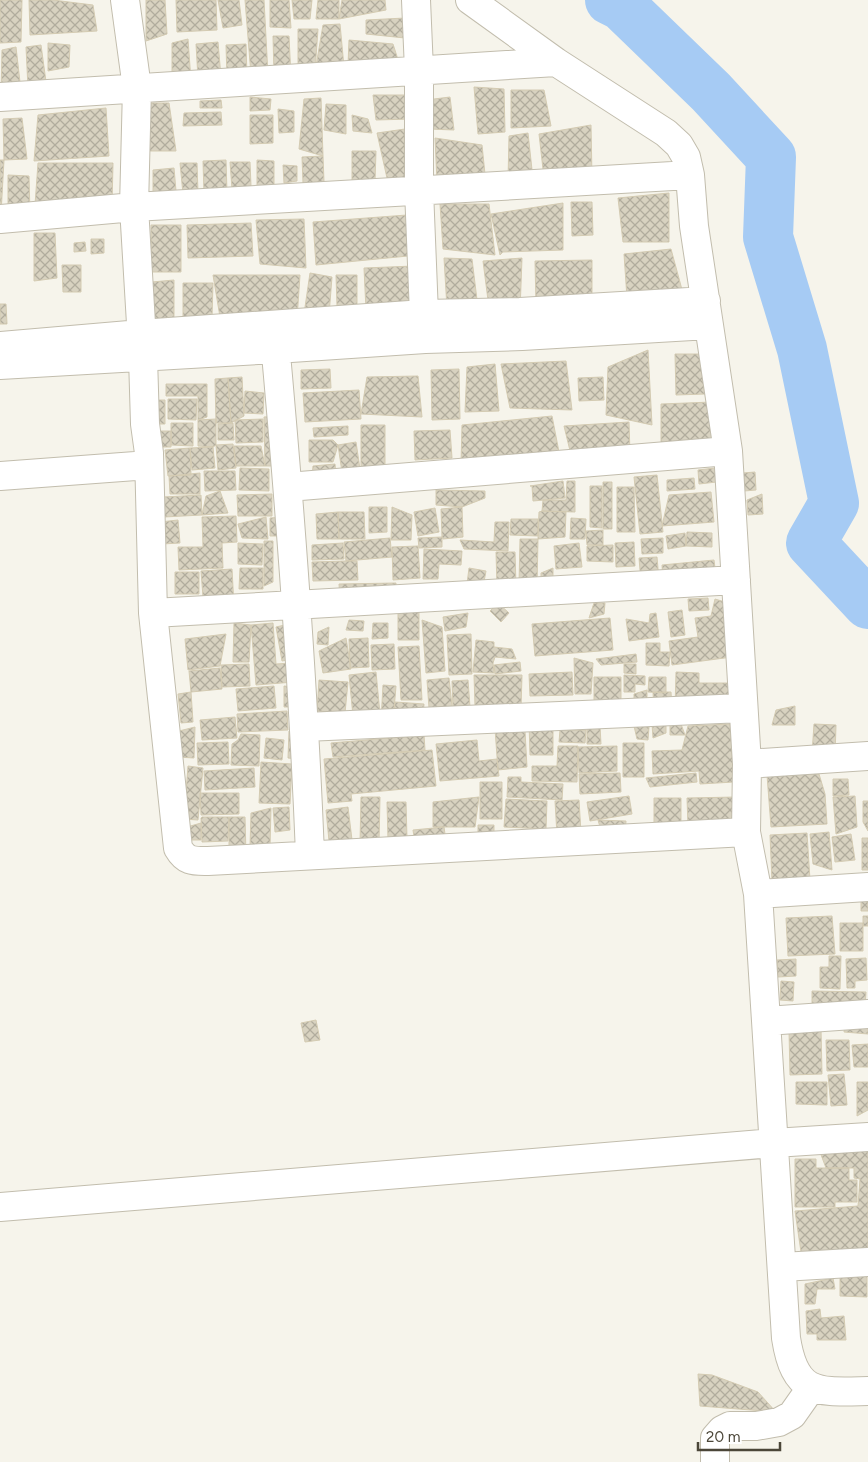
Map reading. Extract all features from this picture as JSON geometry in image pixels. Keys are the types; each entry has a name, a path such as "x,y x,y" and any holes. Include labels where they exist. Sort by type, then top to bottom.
{"street":[{"path":"125,0 137,88 134,207 145,424 149,465 154,614 178,848 183,856 190,860 208,861 746,832"},
{"path":"416,0 419,70 419,190 424,314"},
{"path":"470,0 556,62 666,133 679,145 686,157 690,175 694,226 728,450 747,764 746,832 758,894 786,1338 790,1359 799,1377 811,1388 831,1392 868,1391"},
{"path":"0,97 556,62"},
{"path":"0,219 134,207 690,175"},
{"path":"275,337 424,314 520,312 708,313"},
{"path":"0,346 142,345 275,337 425,339 522,336 708,313"},
{"path":"275,337 305,727 310,854"},
{"path":"0,365 142,345"},
{"path":"288,487 728,450"},
{"path":"0,476 149,465"},
{"path":"154,614 736,580"},
{"path":"305,727 743,708"},
{"path":"747,764 868,756"},
{"path":"758,894 868,887"},
{"path":"766,1021 868,1014"},
{"path":"0,1207 774,1143 868,1137"},
{"path":"782,1267 868,1262"},
{"path":"715,1462 715,1438 722,1430 730,1426 756,1426 779,1422 792,1415 811,1388"}],"building":[{"path":"0,0 22,0 21,42 0,43"},
{"path":"29,0 53,0 93,5 97,31 30,35"},
{"path":"146,0 165,0 167,34 146,41"},
{"path":"176,0 216,0 217,30 177,32"},
{"path":"218,0 239,0 242,25 223,28"},
{"path":"245,0 264,0 268,75 251,75"},
{"path":"270,0 289,0 291,28 270,27"},
{"path":"292,0 312,0 310,19 294,19"},
{"path":"318,0 339,0 339,19 316,19"},
{"path":"342,0 385,0 386,10 339,19"},
{"path":"405,18 405,38 366,34 366,20"},
{"path":"340,24 344,67 316,66 323,25"},
{"path":"298,29 318,29 315,71 298,70"},
{"path":"273,36 289,36 291,78 274,74"},
{"path":"188,39 191,81 172,82 172,43"},
{"path":"349,40 393,44 401,69 348,65"},
{"path":"218,42 221,77 198,78 196,44"},
{"path":"48,43 70,45 69,67 48,71"},
{"path":"246,44 247,77 227,78 226,45"},
{"path":"41,45 47,89 28,88 26,47"},
{"path":"16,47 21,91 1,95 2,50"},
{"path":"474,87 504,89 505,132 478,134"},
{"path":"511,90 544,90 551,126 511,128"},
{"path":"373,95 411,95 411,119 376,120"},
{"path":"250,97 271,99 270,110 250,111"},
{"path":"450,97 454,130 429,129 434,99"},
{"path":"321,98 323,156 299,149 304,99"},
{"path":"221,100 222,108 200,108 200,101"},
{"path":"148,103 169,103 176,151 147,151"},
{"path":"326,104 346,105 346,134 324,130"},
{"path":"106,108 109,156 34,161 38,115"},
{"path":"278,109 294,111 294,132 279,133"},
{"path":"221,112 222,125 183,126 184,113"},
{"path":"250,115 273,115 273,143 250,144"},
{"path":"352,115 368,119 372,133 353,131"},
{"path":"22,118 27,159 4,160 3,119"},
{"path":"591,125 592,178 544,178 539,134"},
{"path":"412,128 408,178 387,178 377,133"},
{"path":"528,133 533,179 508,180 509,136"},
{"path":"435,138 482,145 486,184 437,182"},
{"path":"352,151 376,151 375,181 352,181"},
{"path":"323,156 324,182 303,183 302,157"},
{"path":"0,160 4,160 1,214 0,214"},
{"path":"226,160 227,193 204,194 203,161"},
{"path":"257,160 274,161 274,192 257,191"},
{"path":"230,162 250,162 251,186 232,189"},
{"path":"38,163 113,163 112,206 35,205"},
{"path":"180,163 197,163 198,193 183,194"},
{"path":"283,165 297,166 297,181 284,183"},
{"path":"174,168 176,191 153,194 153,170"},
{"path":"8,175 29,176 30,214 8,215"},
{"path":"669,193 669,242 623,242 618,198"},
{"path":"571,202 592,202 593,235 572,236"},
{"path":"563,203 563,250 503,252 500,255 491,214"},
{"path":"440,204 489,204 495,255 443,249"},
{"path":"407,215 408,256 316,265 313,222"},
{"path":"304,219 306,268 260,264 256,220"},
{"path":"251,223 253,256 188,258 187,225"},
{"path":"151,225 181,225 181,272 151,272"},
{"path":"34,233 55,233 57,278 34,281"},
{"path":"91,239 104,239 104,253 91,254"},
{"path":"85,242 86,251 74,252 74,243"},
{"path":"671,249 684,297 627,298 624,254"},
{"path":"444,258 472,259 478,308 447,308"},
{"path":"522,258 520,311 489,308 483,261"},
{"path":"592,260 592,303 536,305 535,261"},
{"path":"62,265 81,265 81,292 63,292"},
{"path":"414,266 421,306 366,310 364,268"},
{"path":"310,273 332,277 329,315 304,314"},
{"path":"213,275 300,275 297,319 221,323"},
{"path":"336,275 357,275 357,305 337,306"},
{"path":"174,280 174,325 155,328 152,282"},
{"path":"183,283 213,283 212,318 183,318"},
{"path":"0,304 6,304 7,324 0,324"},
{"path":"648,350 652,425 606,415 608,367"},
{"path":"675,354 703,354 705,394 676,395"},
{"path":"566,361 572,410 510,408 501,364"},
{"path":"495,364 499,411 465,412 467,367"},
{"path":"330,369 331,388 301,389 301,370"},
{"path":"459,369 460,419 432,420 431,370"},
{"path":"418,376 422,417 361,414 367,377"},
{"path":"242,377 244,416 231,423 228,378"},
{"path":"603,377 604,400 579,401 578,378"},
{"path":"228,378 231,423 216,423 215,379"},
{"path":"166,384 207,384 207,417 198,420 198,396 166,396"},
{"path":"359,390 361,419 305,422 303,393"},
{"path":"245,391 264,393 263,414 244,413"},
{"path":"168,399 197,399 196,420 168,419"},
{"path":"155,400 165,400 165,424 155,424"},
{"path":"712,402 712,449 661,451 661,404"},
{"path":"280,416 281,466 265,466 264,417"},
{"path":"552,416 559,452 461,464 462,425"},
{"path":"216,419 216,445 213,447 198,446 198,420"},
{"path":"263,419 263,442 236,443 235,420"},
{"path":"629,422 630,454 572,459 564,426"},
{"path":"171,423 193,423 193,446 171,445"},
{"path":"233,423 234,440 218,440 218,424"},
{"path":"361,425 385,425 385,471 361,471"},
{"path":"348,426 348,435 314,437 313,428"},
{"path":"450,430 452,458 415,460 414,431"},
{"path":"156,431 171,431 171,447 156,447"},
{"path":"309,440 333,440 338,445 333,462 309,462"},
{"path":"356,442 361,476 343,479 338,445"},
{"path":"233,444 236,468 218,470 216,445"},
{"path":"234,446 261,446 265,466 236,466"},
{"path":"213,447 215,468 192,470 190,448"},
{"path":"190,448 191,475 168,476 165,450"},
{"path":"335,464 336,476 312,478 313,466"},
{"path":"723,467 725,481 699,484 698,470"},
{"path":"240,468 269,469 269,491 239,490"},
{"path":"204,471 235,471 236,490 205,491"},
{"path":"755,472 756,490 744,491 743,473"},
{"path":"200,473 200,494 170,494 169,476"},
{"path":"657,475 663,532 640,534 634,477"},
{"path":"694,478 695,489 667,491 667,480"},
{"path":"563,481 565,498 533,501 532,486 530,486"},
{"path":"567,481 575,481 575,512 542,511 543,500 566,500"},
{"path":"603,482 612,482 612,529 603,529"},
{"path":"590,486 602,486 602,528 590,527"},
{"path":"617,487 634,487 635,532 617,532"},
{"path":"436,490 485,491 485,498 462,507 436,505"},
{"path":"220,491 228,513 202,515 206,496"},
{"path":"711,492 714,522 662,526 669,495"},
{"path":"272,494 272,516 238,516 237,495"},
{"path":"762,494 763,514 748,515 747,500"},
{"path":"201,495 202,515 164,517 163,497"},
{"path":"369,507 387,507 387,532 369,533"},
{"path":"392,507 412,515 411,540 391,540"},
{"path":"462,507 463,537 443,539 441,509"},
{"path":"435,508 439,532 418,536 414,512"},
{"path":"338,512 339,539 317,539 316,514"},
{"path":"338,512 364,512 365,539 339,539"},
{"path":"539,512 566,512 565,537 538,539"},
{"path":"236,516 237,542 222,543 223,568 179,570 178,547 203,547 202,517"},
{"path":"266,517 268,539 242,538 238,524"},
{"path":"285,517 285,536 270,536 270,518"},
{"path":"571,518 586,519 585,539 570,539"},
{"path":"511,519 538,519 538,536 510,535"},
{"path":"178,520 180,543 162,544 160,522"},
{"path":"495,522 509,522 508,551 464,549 460,540 494,542"},
{"path":"603,530 603,545 587,545 586,531"},
{"path":"687,532 712,533 712,547 686,546"},
{"path":"685,533 686,546 668,549 666,536"},
{"path":"442,537 442,547 419,548 418,538"},
{"path":"390,538 392,557 346,561 344,542"},
{"path":"663,538 663,553 642,554 641,539"},
{"path":"520,539 538,539 537,586 519,585"},
{"path":"264,541 273,541 273,582 264,586"},
{"path":"634,542 635,566 616,567 615,543"},
{"path":"238,543 263,544 262,565 238,564"},
{"path":"343,543 344,559 312,560 312,545"},
{"path":"579,543 582,567 556,569 554,546"},
{"path":"613,545 613,562 587,561 587,546"},
{"path":"418,546 420,578 393,580 392,547"},
{"path":"424,549 462,551 461,565 439,564 438,579 423,579"},
{"path":"496,552 515,552 516,586 497,587"},
{"path":"657,557 659,580 641,582 639,558"},
{"path":"714,560 716,576 663,581 662,565"},
{"path":"357,561 358,580 313,581 312,562"},
{"path":"240,568 263,568 263,589 239,589"},
{"path":"469,568 486,571 483,587 467,584"},
{"path":"553,568 553,584 541,584 541,573"},
{"path":"232,569 234,606 203,597 201,571"},
{"path":"175,572 199,572 199,594 175,594"},
{"path":"396,583 396,597 340,599 339,584"},
{"path":"708,598 709,610 689,611 688,599"},
{"path":"715,599 725,602 732,657 672,665 669,641 698,637 695,618 711,616"},
{"path":"498,603 509,613 501,622 490,611"},
{"path":"594,603 605,603 604,614 589,618"},
{"path":"398,608 419,608 419,640 398,640"},
{"path":"682,610 685,635 671,637 668,612"},
{"path":"468,613 466,627 445,631 443,617"},
{"path":"656,613 659,637 629,641 626,619 649,623 650,614"},
{"path":"610,618 613,650 535,656 532,624"},
{"path":"349,620 364,621 363,631 346,630"},
{"path":"422,620 442,627 445,671 426,673"},
{"path":"234,623 251,625 249,662 233,662"},
{"path":"273,623 276,664 293,663 294,682 256,685 251,625"},
{"path":"373,623 388,623 388,638 372,639"},
{"path":"289,624 293,659 282,661 276,627"},
{"path":"329,627 328,645 317,644 318,632"},
{"path":"226,634 220,666 188,670 185,639"},
{"path":"471,634 472,674 449,675 447,635"},
{"path":"346,638 351,669 323,673 319,651"},
{"path":"368,638 369,667 350,668 349,639"},
{"path":"476,640 494,642 494,647 512,649 516,659 495,657 493,663 494,673 473,672"},
{"path":"646,643 660,643 660,652 670,652 669,666 646,665"},
{"path":"394,644 395,669 372,670 371,645"},
{"path":"419,646 422,700 401,700 398,647"},
{"path":"636,654 637,662 601,665 596,659"},
{"path":"574,658 593,663 591,694 575,694"},
{"path":"520,662 521,671 495,674 494,665"},
{"path":"249,664 250,686 222,687 221,665"},
{"path":"624,664 636,664 636,674 624,673"},
{"path":"220,668 222,689 191,692 189,671"},
{"path":"376,672 380,714 353,716 349,675"},
{"path":"572,672 573,695 530,696 529,674"},
{"path":"676,672 699,673 699,683 734,683 733,704 675,710"},
{"path":"474,675 522,675 521,708 475,706"},
{"path":"624,675 645,676 645,685 635,684 635,692 624,692"},
{"path":"594,677 621,677 621,709 594,702"},
{"path":"649,677 666,677 666,693 648,692"},
{"path":"449,678 452,706 429,708 427,680"},
{"path":"319,680 348,682 345,713 317,711"},
{"path":"468,680 470,707 453,708 452,681"},
{"path":"383,685 396,686 393,722 381,721"},
{"path":"274,686 276,708 238,711 236,689"},
{"path":"284,686 295,687 295,707 284,707"},
{"path":"647,690 647,705 634,705 634,694"},
{"path":"191,692 193,722 181,723 178,694"},
{"path":"653,692 671,692 672,710 654,710"},
{"path":"395,702 424,704 423,719 394,717"},
{"path":"795,706 795,725 772,725 776,710"},
{"path":"287,711 288,730 238,732 237,714"},
{"path":"235,717 237,738 202,740 200,720"},
{"path":"529,722 553,722 553,755 530,755"},
{"path":"666,723 666,733 653,738 652,724"},
{"path":"670,724 681,724 685,735 670,735"},
{"path":"730,724 734,782 700,784 699,771 653,774 652,751 682,750 688,726"},
{"path":"814,724 836,725 835,756 812,754"},
{"path":"587,726 600,726 601,744 587,744"},
{"path":"634,726 649,727 648,740 637,739"},
{"path":"195,727 194,758 178,757 179,731"},
{"path":"495,729 525,731 527,767 498,770"},
{"path":"560,730 586,730 585,743 559,742"},
{"path":"289,731 300,732 298,759 288,758"},
{"path":"241,734 260,735 259,766 231,765 232,744 238,740"},
{"path":"424,735 425,750 333,757 331,743"},
{"path":"266,738 284,740 282,760 264,758"},
{"path":"477,740 479,761 497,759 499,776 440,781 436,744"},
{"path":"228,742 229,764 198,765 197,743"},
{"path":"623,743 644,743 644,777 623,777"},
{"path":"558,746 578,746 577,782 532,781 532,766 557,766"},
{"path":"617,746 617,771 579,773 578,747"},
{"path":"432,750 436,786 351,794 352,801 328,803 324,759"},
{"path":"261,762 292,764 290,804 259,803"},
{"path":"188,766 203,768 198,820 184,819"},
{"path":"254,768 255,787 205,790 204,771"},
{"path":"620,773 621,792 580,794 579,774"},
{"path":"696,773 697,782 650,787 646,778"},
{"path":"819,774 825,794 827,824 771,827 767,775"},
{"path":"508,777 521,777 521,782 563,784 562,800 507,797"},
{"path":"833,779 848,779 849,795 833,796"},
{"path":"480,782 502,782 502,819 480,819"},
{"path":"200,793 239,793 239,814 201,815"},
{"path":"629,796 632,814 590,821 587,802"},
{"path":"855,796 857,827 836,834 833,797"},
{"path":"361,797 380,797 379,843 360,843"},
{"path":"479,797 475,827 433,827 433,802"},
{"path":"737,797 737,825 688,826 687,798"},
{"path":"654,798 681,798 681,827 654,828"},
{"path":"506,799 547,801 546,829 504,827"},
{"path":"579,800 581,833 557,835 555,801"},
{"path":"863,801 868,801 868,831 863,822"},
{"path":"387,802 406,802 407,839 388,840"},
{"path":"289,807 290,830 275,832 273,808"},
{"path":"348,807 353,848 330,851 326,810"},
{"path":"271,808 270,847 250,847 251,813"},
{"path":"202,817 229,817 228,841 202,842"},
{"path":"229,817 245,817 246,855 229,855"},
{"path":"598,820 626,821 625,835 602,834"},
{"path":"201,823 201,840 186,840 187,827"},
{"path":"478,825 494,825 494,837 478,837"},
{"path":"444,827 446,841 415,844 413,830"},
{"path":"829,832 832,870 813,864 810,834"},
{"path":"807,833 810,880 772,882 770,835"},
{"path":"851,834 855,860 835,862 832,837"},
{"path":"862,838 868,838 868,870 862,870"},
{"path":"861,898 868,898 868,911 861,911"},
{"path":"832,916 835,954 788,956 786,918"},
{"path":"863,916 868,916 868,926 863,926"},
{"path":"840,923 863,923 863,951 840,951"},
{"path":"829,956 841,956 840,989 820,988 820,967 829,967"},
{"path":"866,958 867,980 855,981 855,988 847,988 846,959"},
{"path":"796,959 796,976 778,977 777,960"},
{"path":"781,981 794,982 793,1001 780,1000"},
{"path":"812,991 866,992 865,1008 812,1007"},
{"path":"316,1020 320,1040 305,1042 301,1023"},
{"path":"845,1024 868,1025 868,1034 844,1032"},
{"path":"821,1029 822,1074 790,1075 789,1031"},
{"path":"826,1040 849,1040 850,1070 827,1071"},
{"path":"868,1044 868,1067 854,1067 852,1045"},
{"path":"844,1074 847,1105 831,1106 828,1075"},
{"path":"796,1082 827,1082 827,1105 796,1104"},
{"path":"857,1082 868,1082 868,1110 857,1116"},
{"path":"868,1147 868,1249 801,1252 795,1211 858,1206 860,1179 854,1178 854,1168 826,1168 820,1152"},
{"path":"795,1159 816,1159 816,1168 849,1168 849,1180 857,1180 857,1202 835,1202 835,1207 795,1207"},
{"path":"867,1275 867,1297 840,1296 840,1276"},
{"path":"833,1278 835,1289 817,1289 815,1304 805,1304 805,1284"},
{"path":"820,1309 821,1318 844,1316 846,1340 817,1340 817,1334 807,1334 806,1311"},
{"path":"698,1374 712,1375 758,1392 776,1412 700,1406"}],"waterway":[{"path":"610,0 622,6 711,92 771,157 768,237 802,349 834,503 811,543 868,604"}]}
